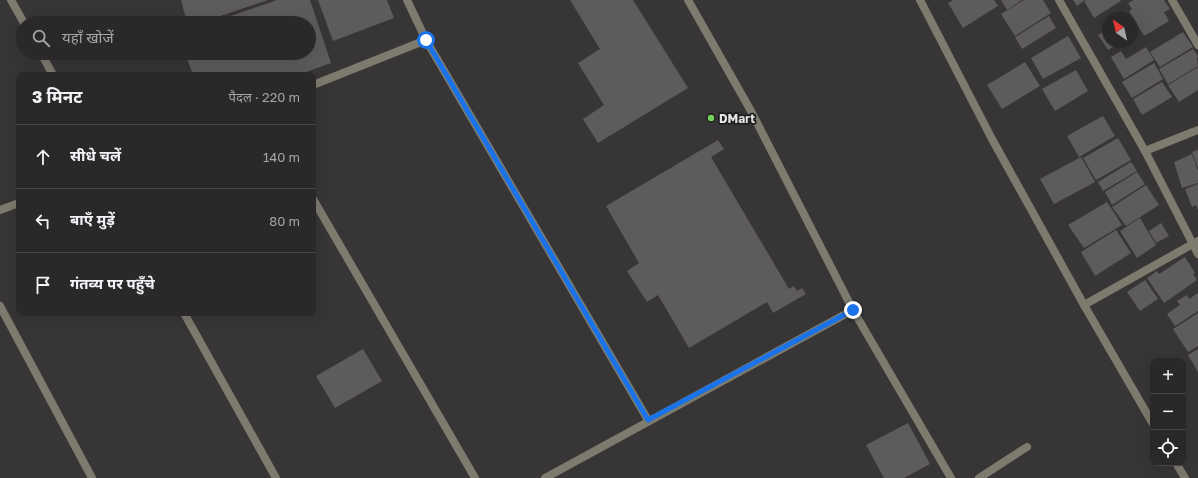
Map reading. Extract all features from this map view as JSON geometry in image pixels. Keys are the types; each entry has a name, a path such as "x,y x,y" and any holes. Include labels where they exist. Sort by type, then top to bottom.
{"street":[{"path":"11,0 20,16"},
{"path":"407,0 426,40 648,420"},
{"path":"688,0 751,111 853,310 951,478"},
{"path":"920,0 992,138 1084,305 1150,419"},
{"path":"1060,0 1195,242 1198,254"},
{"path":"1172,0 1196,36 1198,44"},
{"path":"316,84 426,40"},
{"path":"45,60 51,72"},
{"path":"1145,151 1198,130"},
{"path":"316,203 475,478"},
{"path":"0,210 16,204"},
{"path":"1084,305 1195,242"},
{"path":"0,306 92,478"},
{"path":"545,478 648,420 853,310"},
{"path":"186,316 276,478"},
{"path":"979,478 1027,447"},
{"path":"1178,466 1184,478"}],"building":[{"path":"181,0 268,0 220,16 185,16"},
{"path":"277,0 310,0 315,16 231,16"},
{"path":"318,0 387,0 394,18 333,41"},
{"path":"570,0 633,0 688,88 598,143 583,119 604,105 578,63 600,49"},
{"path":"953,0 994,0 998,6 963,28 948,3"},
{"path":"1001,0 1022,0 1007,10"},
{"path":"1024,0 1043,0 1051,13 1015,36 1001,14"},
{"path":"1073,0 1085,0 1077,6"},
{"path":"1120,0 1121,1 1094,18 1084,1"},
{"path":"1134,0 1164,0 1170,9 1164,12 1169,21 1144,36 1138,26 1138,12 1130,12 1132,9 1128,3"},
{"path":"1049,16 1056,28 1022,49 1015,37"},
{"path":"316,18 331,63 306,72 192,72 188,60 316,60"},
{"path":"1183,32 1193,47 1160,67 1150,52"},
{"path":"1102,33 1102,41 1098,35"},
{"path":"1068,36 1081,58 1043,79 1031,58"},
{"path":"1146,47 1154,60 1124,79 1111,57 1121,51 1126,59"},
{"path":"1193,49 1198,56 1198,66 1168,84 1159,69"},
{"path":"1025,62 1040,86 1002,109 987,85"},
{"path":"1154,63 1163,79 1132,98 1122,82"},
{"path":"1198,67 1198,90 1179,102 1168,85"},
{"path":"1076,70 1088,91 1055,111 1042,89"},
{"path":"1162,82 1172,97 1142,115 1133,99"},
{"path":"1103,116 1115,136 1079,157 1067,136"},
{"path":"1118,138 1131,160 1096,180 1083,158"},
{"path":"718,140 724,149 711,157 789,289 794,286 797,291 802,288 806,294 773,313 767,302 689,348 658,295 647,302 627,271 639,263 606,206"},
{"path":"1198,150 1198,168 1192,152"},
{"path":"1192,154 1198,171 1198,183 1182,188 1174,162"},
{"path":"1081,157 1095,182 1054,204 1040,179"},
{"path":"1131,162 1137,171 1103,191 1098,182"},
{"path":"1137,172 1145,184 1112,205 1105,192"},
{"path":"1198,184 1198,210 1196,205 1192,207 1185,189"},
{"path":"1146,185 1159,205 1126,226 1112,207"},
{"path":"1107,202 1122,225 1084,248 1068,225"},
{"path":"1140,218 1156,245 1137,258 1120,231"},
{"path":"1161,223 1169,236 1156,243 1149,231"},
{"path":"1116,230 1131,253 1095,276 1081,252"},
{"path":"1185,257 1195,273 1193,274 1197,280 1164,303 1147,278 1157,271 1159,274"},
{"path":"1145,280 1158,299 1140,311 1127,292"},
{"path":"1198,293 1198,311 1175,326 1167,314 1180,305 1177,301 1187,295 1189,299"},
{"path":"1198,313 1198,346 1188,352 1173,329"},
{"path":"363,349 382,381 335,408 316,376"},
{"path":"1198,349 1198,372 1188,355"},
{"path":"908,423 930,464 904,478 884,478 866,445"}],"place":[{"name":"DMart","path":"711,118"}],"route":[{"path":"426,40 648,420 853,310"}]}
